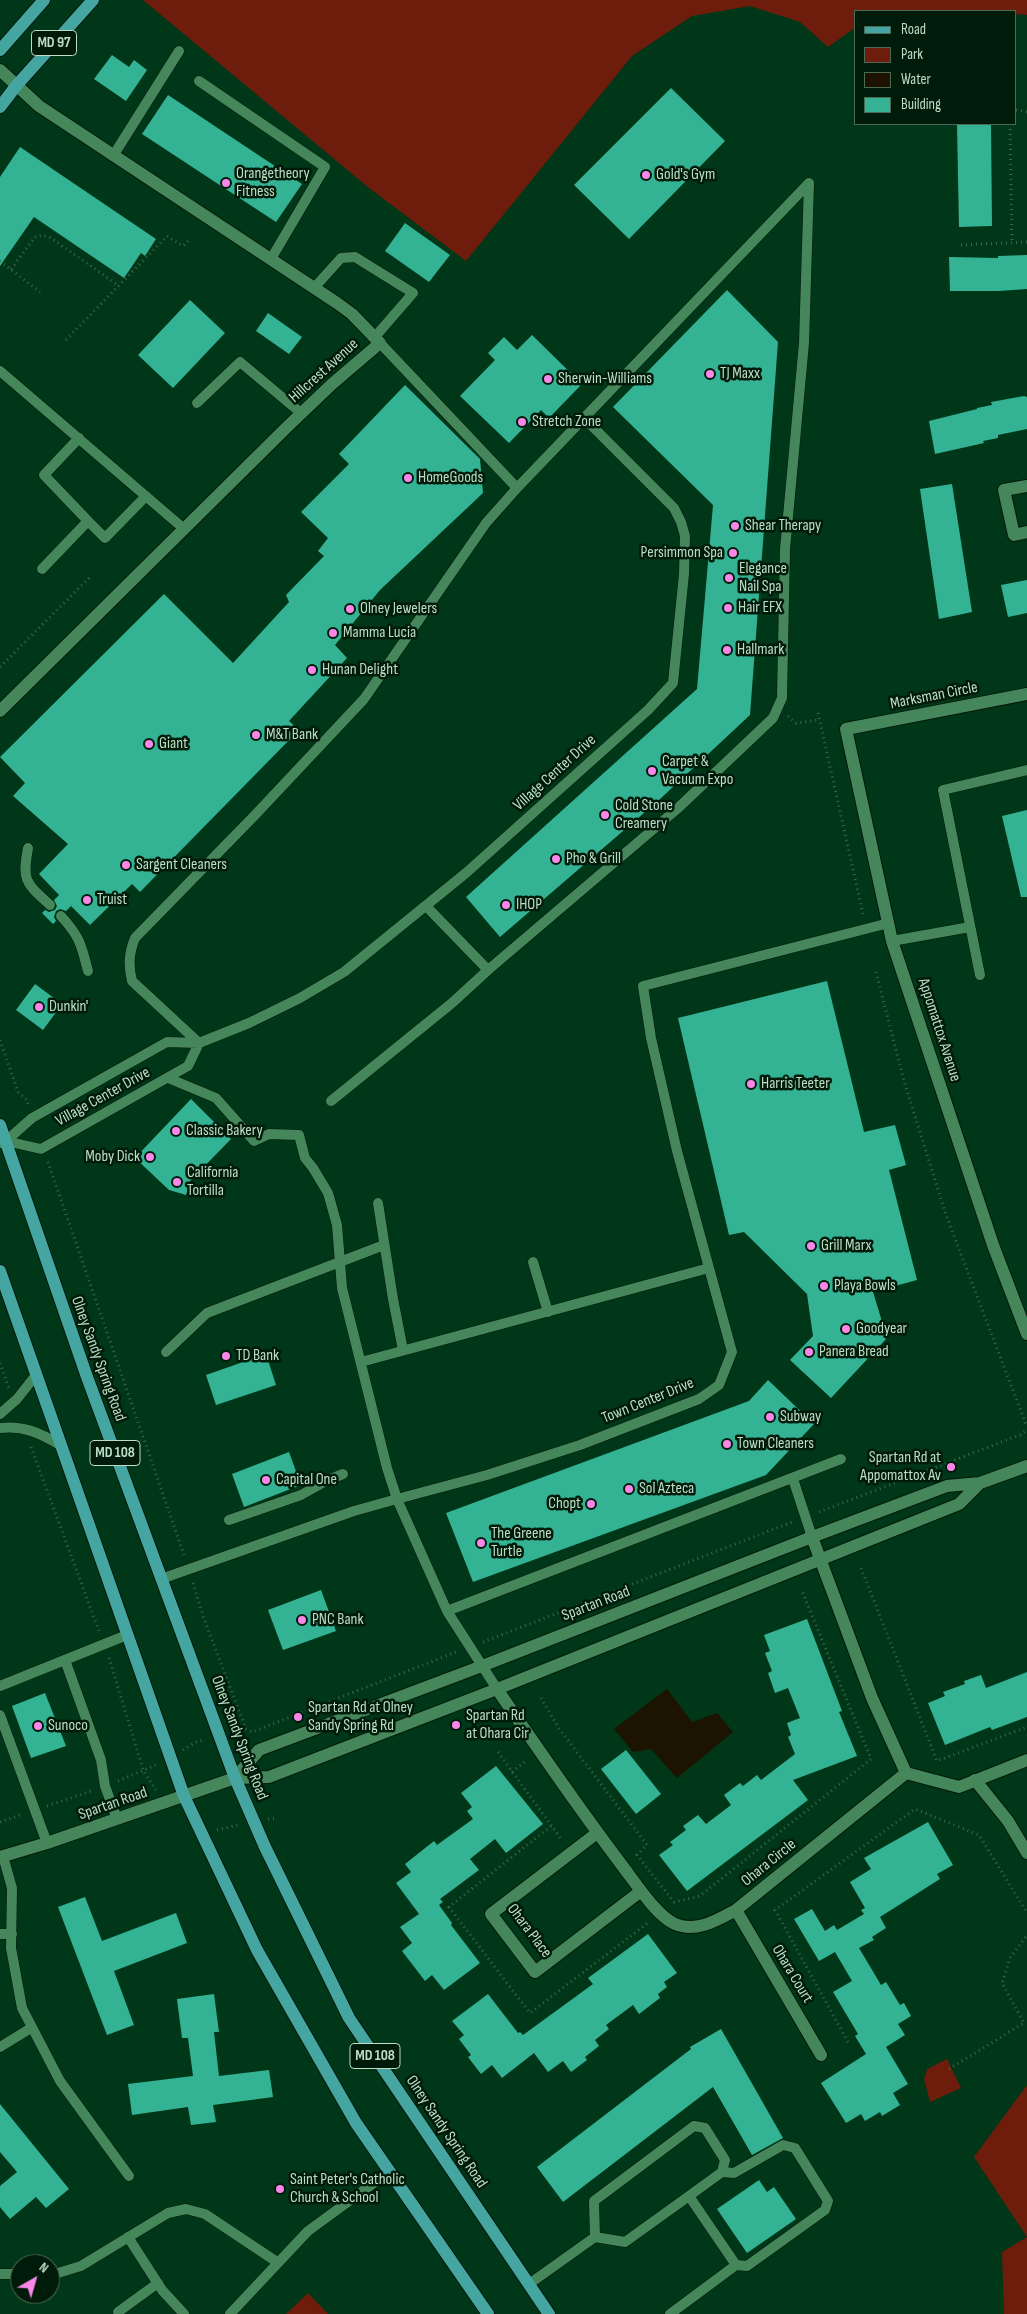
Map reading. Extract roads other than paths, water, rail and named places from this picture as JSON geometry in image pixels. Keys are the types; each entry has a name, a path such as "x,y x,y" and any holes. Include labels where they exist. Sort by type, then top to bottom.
{"main road":[{"path":"0,50 44,0"},
{"name":"MD 97","path":"0,107 16,86 93,0"},
{"name":"Olney Sandy Spring Road","path":"0,1125 3,1142 87,1377 235,1778 254,1820 349,2018 549,2314"},
{"name":"MD 108","path":"0,1271 184,1796 257,1950 356,2123 488,2314"}],"street":[{"name":"Hillcrest Avenue","path":"0,70 39,106 352,314 377,341 183,528 0,711"},
{"path":"1027,486 1004,490 1014,535 1027,532"},
{"name":"Marksman Circle","path":"846,729 1027,694"},
{"name":"Appomattox Avenue","path":"846,729 892,941 993,1245 1027,1334"},
{"name":"Spartan Road","path":"235,1778 259,1750 947,1486 980,1483 1027,1466"},
{"name":"Spartan Road","path":"2,1857 235,1778 269,1777 959,1504 980,1483"},
{"path":"812,1537 872,1698 906,1773 959,1787 1027,1760"},
{"name":"Ohara Circle","path":"496,1688 597,1832 642,1891 659,1911 674,1923 689,1927 705,1926 736,1910 906,1773"},
{"path":"975,1780 1008,1821 1027,1853"},
{"name":"Ohara Place","path":"597,1832 491,1914 535,1972 642,1891"},
{"name":"Ohara Court","path":"736,1910 821,2055"}],"lane":[{"path":"113,156 179,51"},
{"path":"199,80 325,167 271,259"},
{"path":"199,1043 132,981 128,967 130,949 135,938 262,808 364,698 486,523 550,451 585,418 809,183 804,343 785,549 782,698 773,718 677,809 452,1003 331,1101"},
{"path":"314,288 341,258 355,257 413,293 377,341 517,488"},
{"path":"197,403 240,362 301,413"},
{"path":"0,371 183,528"},
{"name":"Village Center Drive","path":"3,1142 32,1118 167,1042 199,1043 249,1023 292,1002 344,972 426,906 648,710 673,683 684,574 685,536 682,522 674,508 585,418"},
{"path":"79,438 44,475 105,538 146,496"},
{"path":"42,569 88,521"},
{"path":"980,974 942,790 1027,770"},
{"path":"28,848 24,870 27,881 52,902"},
{"path":"426,906 488,970"},
{"path":"64,914 81,944 88,971"},
{"name":"Town Center Drive","path":"161,1579 354,1511 487,1475 580,1445 699,1399 719,1384 732,1352 663,1089 651,1038 643,986 888,923"},
{"path":"892,941 970,926"},
{"name":"Village Center Drive","path":"3,1142 42,1148 188,1066 199,1043"},
{"path":"168,1078 216,1098 254,1141 270,1134 299,1135 304,1158 313,1168 328,1193 336,1225 342,1288 387,1468 397,1499 447,1611 496,1688"},
{"path":"378,1203 403,1350"},
{"path":"166,1352 207,1313 384,1244"},
{"path":"533,1262 548,1312"},
{"path":"361,1362 709,1268"},
{"path":"0,1414 17,1399 36,1374"},
{"path":"0,1428 14,1426 39,1432 60,1445"},
{"path":"447,1611 841,1459"},
{"path":"229,1520 301,1495 343,1474"},
{"path":"793,1479 812,1537"},
{"path":"0,1686 127,1635"},
{"path":"65,1660 101,1760 105,1786 117,1819"},
{"path":"0,1715 47,1843"},
{"path":"2,1857 12,1888 11,1948 22,2008 60,2081 129,2176"},
{"path":"0,1934 12,1934"},
{"path":"0,2047 31,2028"},
{"path":"595,2237 594,2201 694,2126 705,2128 725,2160 722,2172"},
{"path":"529,2284 595,2237 625,2242 722,2172 734,2172 783,2145 795,2148 828,2201 825,2210 747,2266 736,2265 670,2314"},
{"path":"230,2314 308,2231 389,2172"},
{"path":"689,2196 736,2265"},
{"path":"60,2272 81,2266 168,2213 186,2209 205,2214 277,2262"},
{"path":"128,2237 158,2284 184,2314"},
{"path":"118,2312 158,2284"}],"water":[{"path":"667,1689 692,1722 717,1713 733,1732 677,1778 651,1749 633,1752 614,1729"}],"place":[{"name":"Gold's Gym","path":"646,175"},
{"name":"Orangetheory Fitness","path":"226,183"},
{"name":"TJ Maxx","path":"710,374"},
{"name":"Sherwin-Williams","path":"548,379"},
{"name":"Stretch Zone","path":"522,422"},
{"name":"HomeGoods","path":"408,478"},
{"name":"Shear Therapy","path":"735,526"},
{"name":"Persimmon Spa","path":"733,553"},
{"name":"Elegance Nail Spa","path":"729,578"},
{"name":"Hair EFX","path":"728,608"},
{"name":"Olney Jewelers","path":"350,609"},
{"name":"Mamma Lucia","path":"333,633"},
{"name":"Hallmark","path":"727,650"},
{"name":"Hunan Delight","path":"312,670"},
{"name":"M&T Bank","path":"256,735"},
{"name":"Giant","path":"149,744"},
{"name":"Carpet & Vacuum Expo","path":"652,771"},
{"name":"Cold Stone Creamery","path":"605,815"},
{"name":"Pho & Grill","path":"556,859"},
{"name":"Sargent Cleaners","path":"126,865"},
{"name":"Truist","path":"87,900"},
{"name":"IHOP","path":"506,905"},
{"name":"Dunkin'","path":"39,1007"},
{"name":"Harris Teeter","path":"751,1084"},
{"name":"Classic Bakery","path":"176,1131"},
{"name":"Moby Dick","path":"150,1157"},
{"name":"California Tortilla","path":"177,1182"},
{"name":"Grill Marx","path":"811,1246"},
{"name":"Playa Bowls","path":"824,1286"},
{"name":"Goodyear","path":"846,1329"},
{"name":"Panera Bread","path":"809,1352"},
{"name":"TD Bank","path":"226,1356"},
{"name":"Subway","path":"770,1417"},
{"name":"Town Cleaners","path":"727,1444"},
{"name":"Spartan Rd at Appomattox Av","path":"951,1467"},
{"name":"Capital One","path":"266,1480"},
{"name":"Sol Azteca","path":"629,1489"},
{"name":"Chopt","path":"591,1504"},
{"name":"The Greene Turtle","path":"481,1543"},
{"name":"PNC Bank","path":"302,1620"},
{"name":"Spartan Rd at Olney Sandy Spring Rd","path":"298,1717"},
{"name":"Spartan Rd at Ohara Cir","path":"456,1725"},
{"name":"Sunoco","path":"38,1726"},
{"name":"Saint Peter's Catholic Church & School","path":"280,2189"}]}
